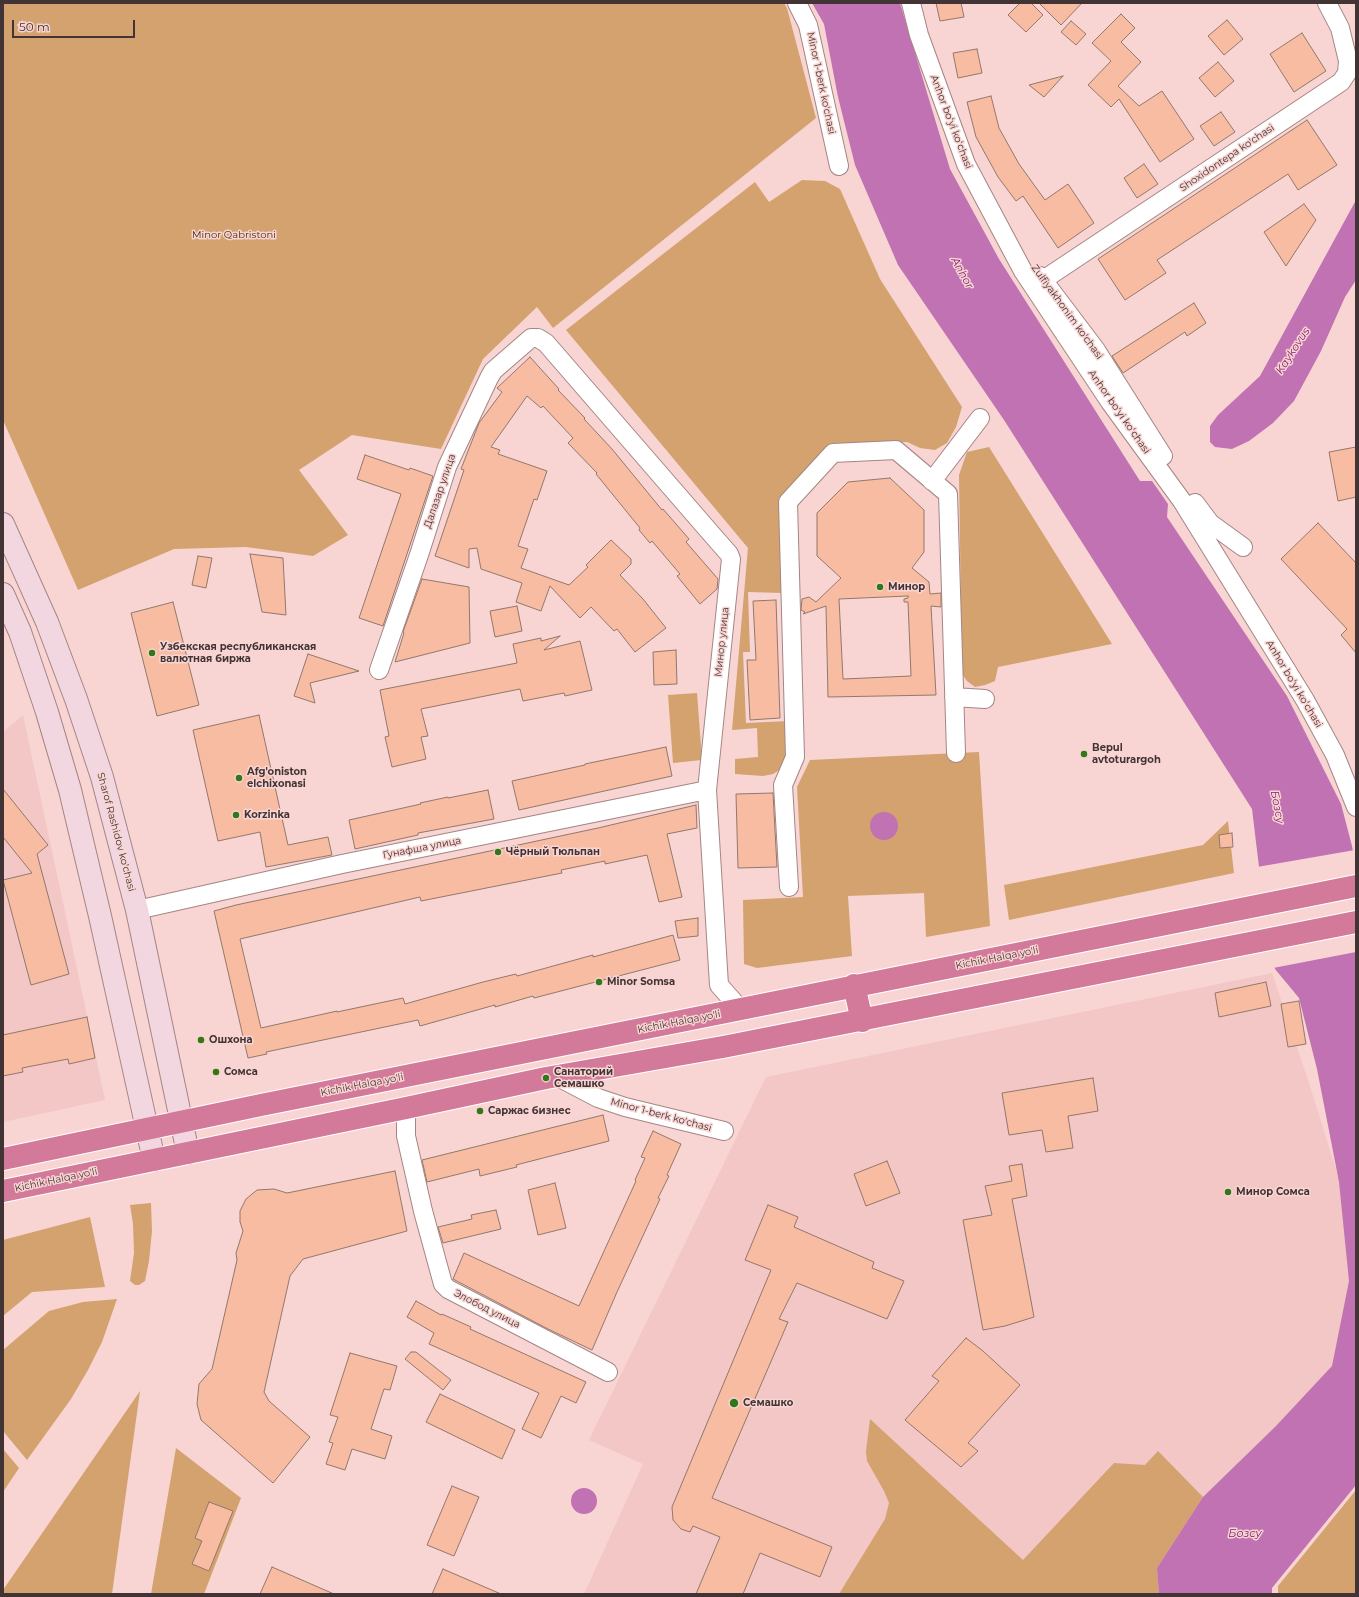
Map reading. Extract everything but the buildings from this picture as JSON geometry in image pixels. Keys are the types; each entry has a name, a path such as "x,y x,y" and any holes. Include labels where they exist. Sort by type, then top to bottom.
{"highway":[{"name":"Kichik Halqa yo'li","path":"3,1159 480,1061 741,1010 854,985 1356,886"},
{"name":"Kichik Halqa yo'li","path":"3,1191 556,1076 862,1021 1356,922"},
{"path":"854,985 862,1021"}],"main road":[{"name":"Sharof Rashidov ko'chasi","path":"3,524 47,622 76,699 102,777 137,910 188,1153"},
{"path":"3,594 20,632 48,712 70,790 100,916 154,1160"}],"street":[{"name":"Minor 1-berk ko'chasi","path":"796,3 808,25 838,166"},
{"name":"Anhor boʻyi koʻchasi","path":"911,3 919,36 966,164 1023,271 1110,402 1182,500 1305,700 1335,755 1356,807"},
{"name":"Zulfiyakhonim ko'chasi","path":"922,3 944,79 979,168 1003,218 1043,280 1096,350 1181,485 1210,523 1243,546"},
{"name":"Shoxidontepa ko'chasi","path":"1043,280 1341,82 1347,72 1348,61 1340,28 1327,3"},
{"name":"Далазар улица","path":"379,670 419,555 447,467 489,378 494,371 531,338 538,338"},
{"name":"Минор улица","path":"538,338 546,343 729,554 731,559 707,790 719,985 741,1010"},
{"path":"932,481 980,418"},
{"path":"789,887 783,785 795,757 788,502 833,453 896,450 948,494 956,753"},
{"path":"954,697 985,699"},
{"name":"Гунафша улица","path":"137,910 348,863 707,790"},
{"name":"Minor 1-berk ko'chasi","path":"556,1076 598,1098 724,1131"},
{"name":"Элобод улица","path":"406,1108 406,1136 423,1211 438,1271 443,1284 448,1289 608,1372"}],"shaded area":[{"path":"23,715 105,1100 3,1122 3,732"},
{"path":"1272,973 1340,1182 1350,1281 1333,1366 1159,1594 584,1594 643,1464 589,1440 766,1077"}],"green space":[{"name":"Minor Qabristoni","path":"3,3 784,3 787,8 816,118 553,328 537,307 483,359 441,449 352,435 299,470 348,535 313,556 246,547 174,549 78,590 3,420"},
{"path":"802,180 825,181 840,189 880,279 962,407 956,427 947,443 935,450 920,448 907,442 832,443 780,501 783,593 748,592 750,652 743,652 746,723 789,721 790,753 781,769 773,774 763,776 735,774 735,759 758,757 757,728 732,730 748,548 566,330 755,182 769,202"},
{"path":"989,447 1112,644 998,667 995,681 975,687 967,681 962,674 959,475 967,452"},
{"path":"697,693 702,760 673,763 668,695"},
{"path":"979,752 990,926 926,937 924,893 848,896 852,956 757,968 744,964 743,900 803,897 797,787 810,760"},
{"path":"1228,821 1234,873 1009,920 1004,885 1203,845"},
{"path":"151,1203 152,1231 149,1261 145,1281 139,1285 135,1285 130,1281 134,1253 133,1224 130,1205"},
{"path":"90,1217 105,1287 32,1292 3,1316 3,1240"},
{"path":"117,1299 102,1342 88,1370 71,1399 27,1460 3,1431 3,1350 49,1311 83,1302"},
{"path":"140,1391 112,1594 3,1594 3,1590"},
{"path":"870,1419 1023,1560 1114,1463 1145,1465 1158,1451 1203,1497 1157,1568 1159,1594 839,1594 885,1519 889,1503 867,1461 866,1451"},
{"path":"176,1448 241,1498 204,1594 151,1594"},
{"path":"3,1449 19,1468 3,1492"},
{"path":"1356,1490 1356,1594 1278,1594 1278,1586"}],"water":[{"name":"Бозсу","path":"812,3 900,3 950,169 999,259 1140,481 1152,481 1168,504 1167,517 1287,696 1341,804 1356,868 1356,1485 1272,1588 1272,1594 1159,1594 1157,1568 1203,1497 1276,1426 1332,1366 1349,1281 1339,1182 1317,1069 1299,998 1275,969 1260,875 1252,809 1004,420 898,265 855,165 838,97 824,24"},
{"name":"Kaykovus","path":"1356,200 1356,280 1345,297 1321,351 1294,401 1273,423 1249,441 1232,449 1215,447 1210,442 1210,426 1218,415 1260,376"},
{"path":"884,812 894,816 898,826 894,836 884,840 874,836 870,826 874,816"},
{"path":"584,1488 593,1492 597,1501 593,1510 584,1514 575,1510 571,1501 575,1492"}],"pier":[{"path":"1355,850 1356,952 1273,968 1257,867"}],"place":[{"name":"Минор","path":"880,587"},
{"name":"Узбекская республиканская валютная биржа","path":"152,653"},
{"name":"Bepul avtoturargoh","path":"1084,754"},
{"name":"Afg'oniston elchixonasi","path":"239,778"},
{"name":"Korzinka","path":"236,815"},
{"name":"Чёрный Тюльпан","path":"498,852"},
{"name":"Minor Somsa","path":"599,982"},
{"name":"Ошхона","path":"201,1040"},
{"name":"Сомса","path":"216,1072"},
{"name":"Санаторий Семашко","path":"546,1078"},
{"name":"Саржас бизнес","path":"480,1111"},
{"name":"Минор Сомса","path":"1228,1192"},
{"name":"Семашко","path":"734,1403"}],"water label":[{"name":"Anhor","path":"962,273"}]}
